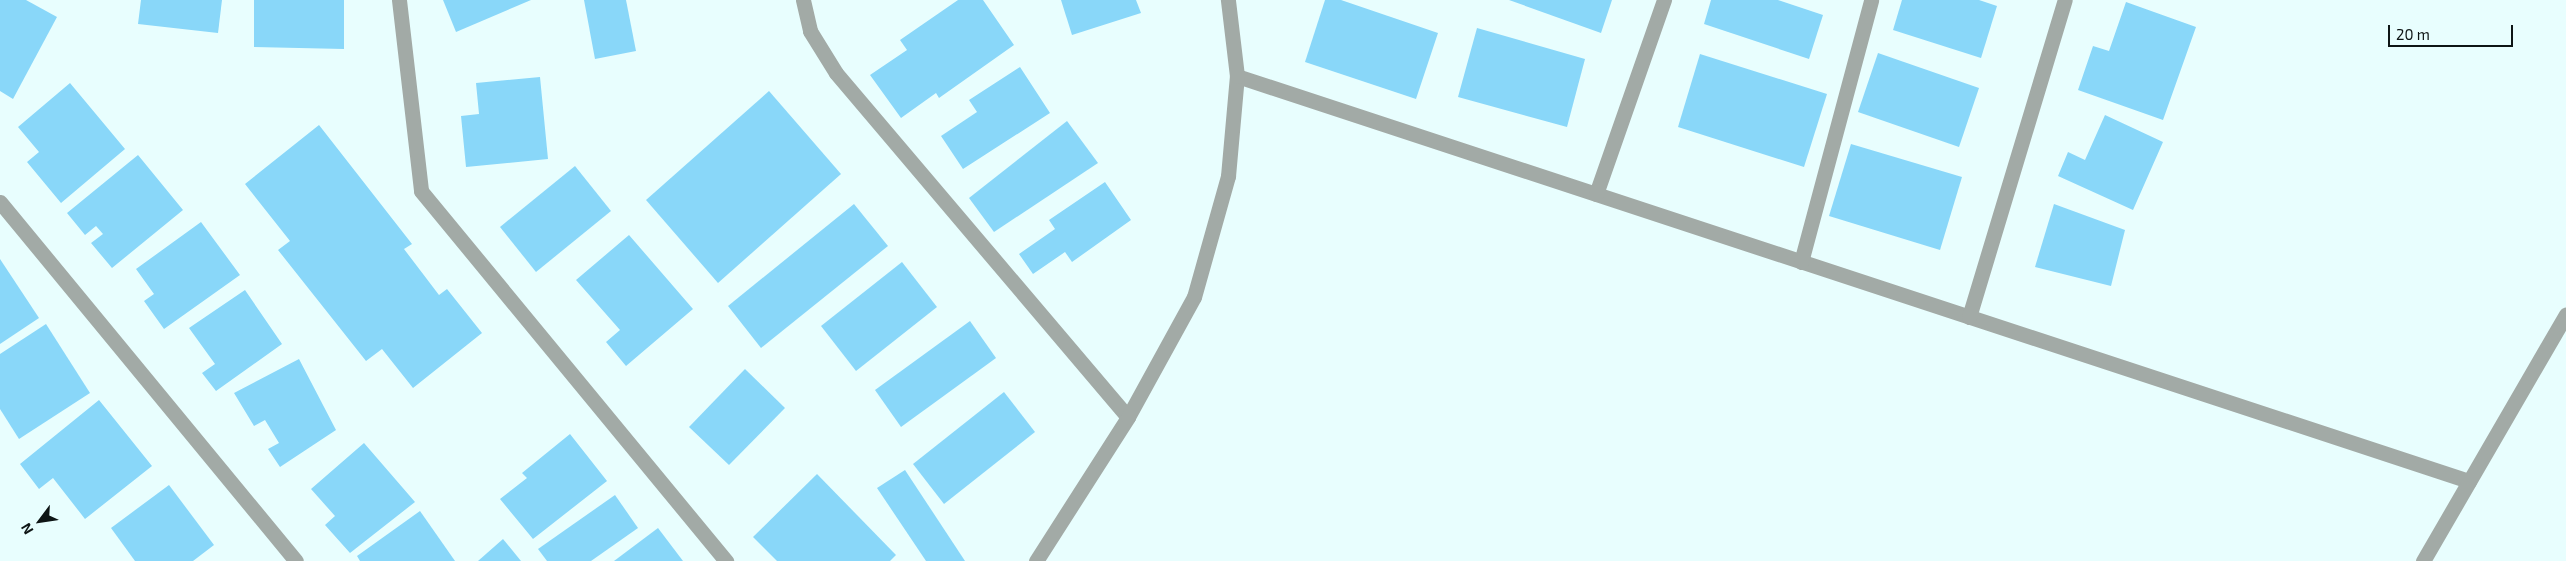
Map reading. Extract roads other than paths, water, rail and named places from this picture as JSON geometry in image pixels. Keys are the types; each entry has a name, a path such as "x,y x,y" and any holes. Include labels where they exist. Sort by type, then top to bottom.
{"street":[{"path":"399,0 420,192 726,561"},
{"path":"803,0 810,31 836,73 1128,417"},
{"path":"1036,561 1128,417 1194,297 1228,176 1237,76 1228,0"},
{"path":"1596,194 1664,0"},
{"path":"1801,262 1872,0"},
{"path":"1969,317 2065,0"},
{"path":"1237,76 2469,481"},
{"path":"0,202 296,561"},
{"path":"2423,561 2566,314"}]}
